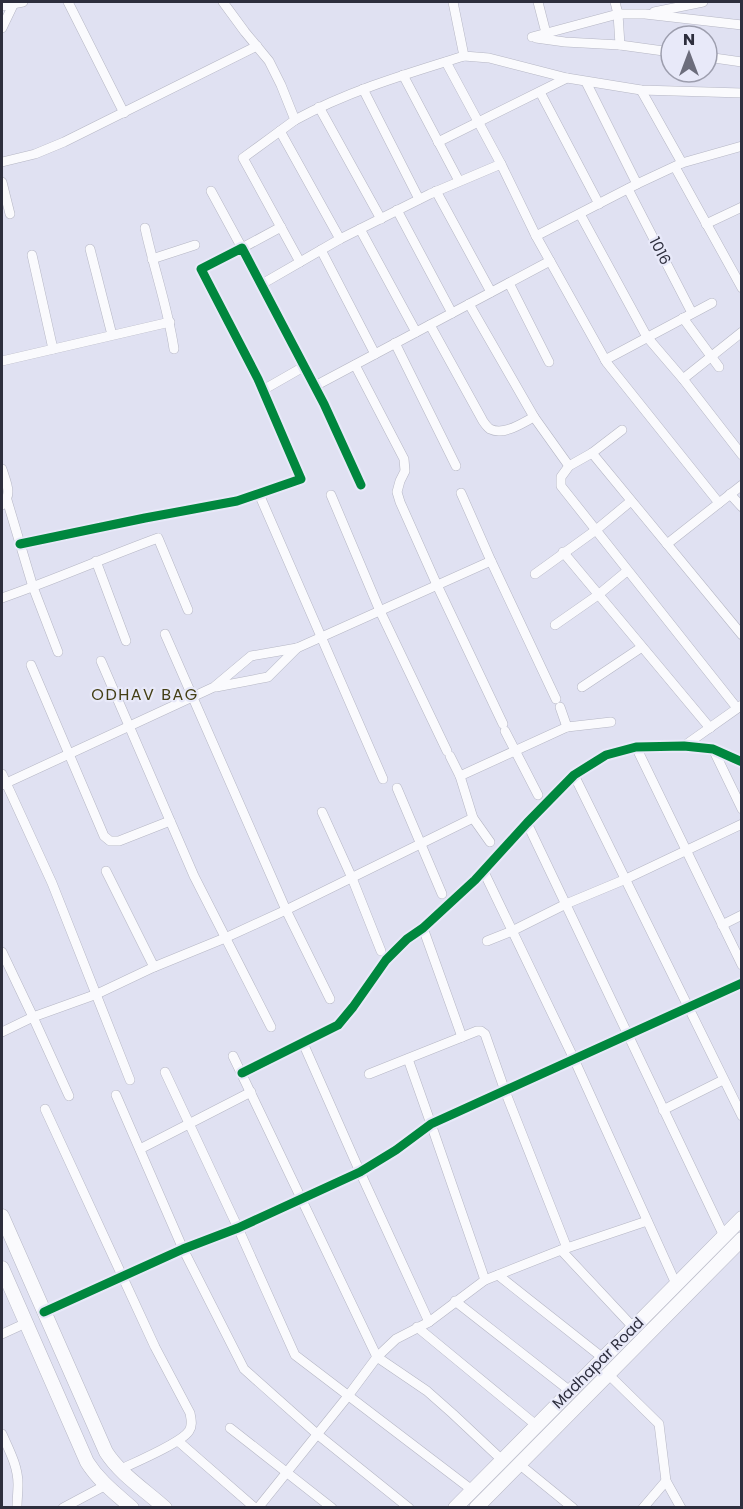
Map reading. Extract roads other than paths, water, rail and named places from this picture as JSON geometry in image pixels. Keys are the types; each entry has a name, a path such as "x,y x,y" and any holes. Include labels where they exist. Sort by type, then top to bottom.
{"main road":[{"path":"2,1216 106,1452 121,1469 165,1508"},
{"name":"Madhapar Road","path":"455,1508 741,1218"},
{"name":"Madhapar Road","path":"484,1505 519,1464 741,1239"},
{"path":"2,1268 87,1462 106,1485 132,1508"}],"street":[{"path":"2,6 18,2"},
{"path":"2,28 18,2"},
{"path":"68,2 124,113"},
{"path":"224,2 269,61 295,120"},
{"path":"453,2 464,56"},
{"path":"538,2 546,33"},
{"path":"615,2 620,45"},
{"path":"645,14 703,2"},
{"path":"659,50 532,37 618,14 645,14 741,25"},
{"path":"2,162 35,154 64,142 257,46"},
{"path":"300,262 243,158 295,120 319,107 363,89 464,56 489,58 586,82 641,90 741,93"},
{"path":"719,59 741,62"},
{"path":"446,62 501,164 536,236 605,360 719,503"},
{"path":"403,75 459,181"},
{"path":"438,142 567,78"},
{"name":"1016","path":"586,82 688,315 719,367"},
{"path":"363,89 419,199"},
{"path":"641,90 706,224 741,288"},
{"path":"540,92 599,204"},
{"path":"319,107 381,219"},
{"path":"280,131 340,239"},
{"path":"536,236 679,165 741,146"},
{"path":"262,284 340,239 397,210 501,164"},
{"path":"2,182 10,214"},
{"path":"211,191 305,366 361,485"},
{"path":"436,191 492,292"},
{"path":"706,224 741,207"},
{"path":"397,210 452,313"},
{"path":"580,214 646,337 683,379 741,455"},
{"path":"20,544 237,501 302,479 263,390 201,269 281,227"},
{"path":"145,228 170,322 174,349"},
{"path":"360,230 416,332"},
{"path":"152,259 195,245"},
{"path":"90,249 112,335"},
{"path":"321,250 375,354"},
{"path":"32,255 53,349"},
{"path":"315,386 550,261"},
{"path":"509,283 549,362"},
{"path":"605,360 712,303"},
{"path":"469,304 534,417 569,466"},
{"path":"2,361 170,322"},
{"path":"430,325 483,421 490,429 512,428 534,417"},
{"path":"683,379 741,332"},
{"path":"394,343 456,466"},
{"path":"354,365 404,459 405,471 397,492 400,502 515,751 538,795"},
{"path":"263,390 305,366"},
{"path":"622,430 592,453 569,466 561,477 561,486 627,571 739,706 684,746"},
{"path":"592,453 741,635"},
{"path":"2,469 9,494 4,503 58,652"},
{"path":"667,544 741,485"},
{"path":"461,493 567,727"},
{"path":"259,494 383,779"},
{"path":"730,494 741,507"},
{"path":"331,495 380,611 460,777 473,818 490,842"},
{"path":"535,574 596,530 631,501"},
{"path":"2,598 158,538 188,610"},
{"path":"563,552 710,728"},
{"path":"96,561 126,641"},
{"path":"130,1080 52,883 3,781 70,754 214,687 251,656 297,648 492,561"},
{"path":"555,625 598,595 627,571"},
{"path":"165,634 286,910 330,999"},
{"path":"582,687 642,647"},
{"path":"214,687 268,677 297,648"},
{"path":"101,661 194,876 271,1028"},
{"path":"31,665 104,836 110,841 119,841 170,821"},
{"path":"460,777 567,727 612,722"},
{"path":"242,1073 338,1025 386,960 483,870 574,775 606,755 636,747 684,746 713,748 741,762"},
{"path":"636,747 741,965"},
{"path":"713,748 741,809"},
{"path":"574,775 741,1116"},
{"path":"397,788 442,894"},
{"path":"322,812 352,878 381,951"},
{"path":"2,1032 33,1017 97,994 154,967 225,938 473,818"},
{"path":"527,823 724,1236"},
{"path":"487,941 626,879 741,824"},
{"path":"483,870 574,1059 676,1284"},
{"path":"106,871 154,967"},
{"path":"722,925 741,915"},
{"path":"423,928 462,1037"},
{"path":"2,952 69,1096"},
{"path":"44,1312 360,1172 396,1150 431,1124 741,984"},
{"path":"369,1074 477,1031 485,1034 564,1249 633,1327"},
{"path":"303,1043 429,1322"},
{"path":"233,1056 377,1357 426,1391 502,1460"},
{"path":"408,1059 485,1280"},
{"path":"165,1072 295,1355 472,1490"},
{"path":"663,1110 723,1080"},
{"path":"140,1149 251,1092"},
{"path":"116,1095 183,1249 244,1369 317,1434 409,1508"},
{"path":"45,1109 155,1347 190,1413 192,1423 189,1431 178,1441 121,1469"},
{"path":"178,1441 256,1508 377,1357 396,1339 429,1322 485,1280 564,1249 646,1221"},
{"path":"498,1275 603,1358"},
{"path":"455,1301 570,1391"},
{"path":"2,1334 26,1323"},
{"path":"417,1327 536,1425"},
{"path":"608,1374 659,1424 666,1481 681,1508"},
{"path":"230,1428 332,1508"},
{"path":"2,1434 17,1471 17,1508"},
{"path":"519,1464 573,1508"},
{"path":"643,1508 666,1481"},
{"path":"63,1508 106,1485"}],"district":[{"name":"ODHAV BAG","path":"145,694"}]}
